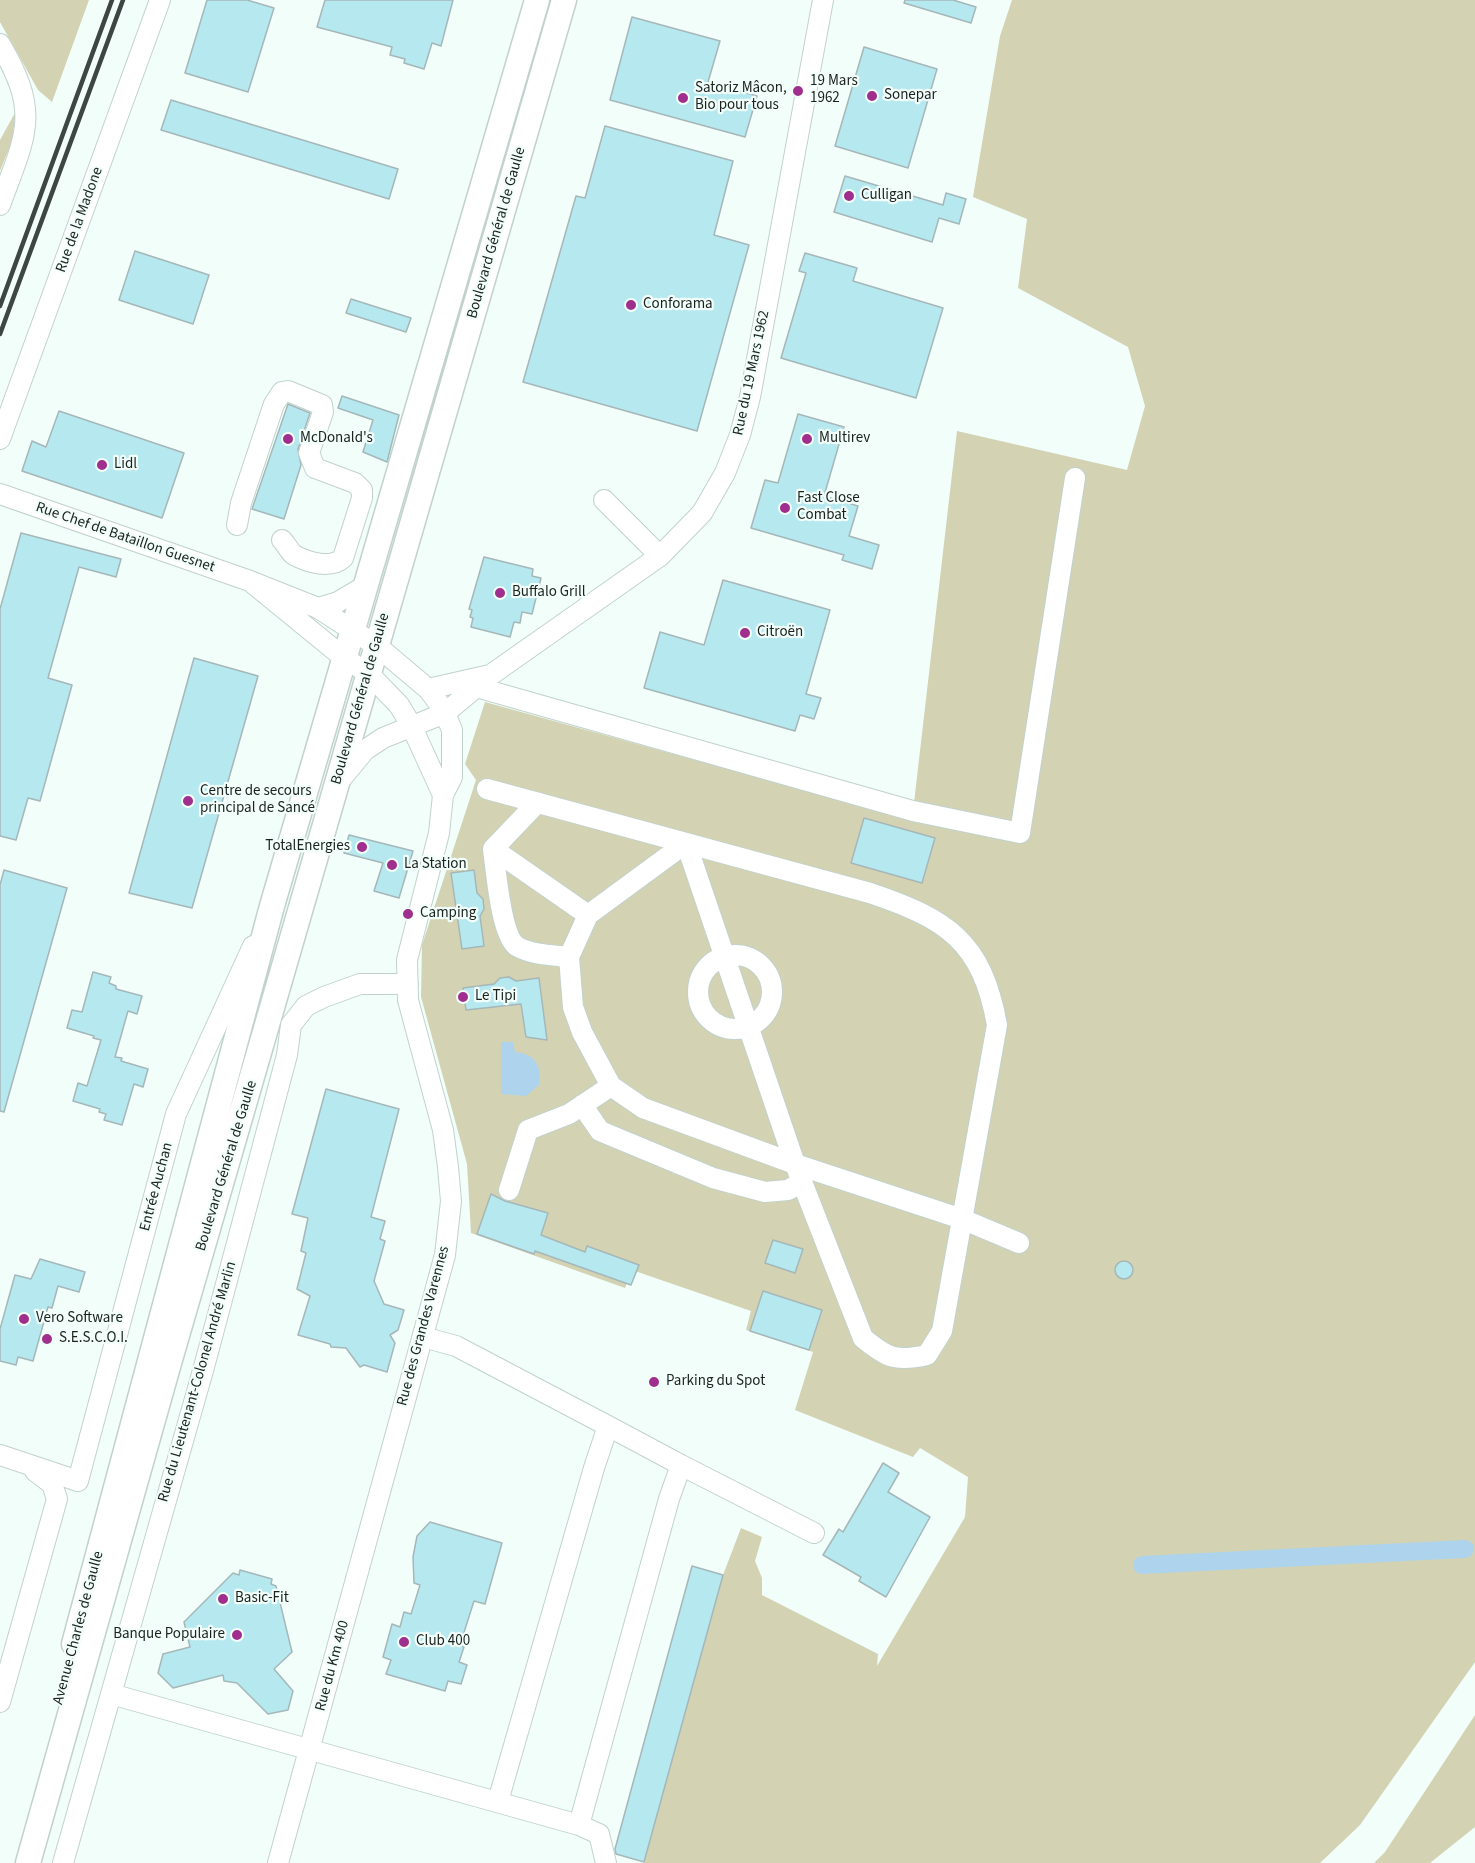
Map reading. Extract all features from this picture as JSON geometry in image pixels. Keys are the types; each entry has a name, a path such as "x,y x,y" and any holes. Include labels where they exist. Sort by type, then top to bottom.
{"main road":[{"name":"Boulevard Général de Gaulle","path":"150,1395 272,906 537,0"},
{"name":"Boulevard Général de Gaulle","path":"150,1395 369,674 564,0"},
{"name":"Avenue Charles de Gaulle","path":"13,1863 150,1395"},
{"name":"Avenue Charles de Gaulle","path":"28,1863 150,1395"}],"street":[{"name":"Rue de la Madone","path":"0,439 160,0"},
{"name":"Rue du 19 Mars 1962","path":"336,785 365,750 383,738 411,725 445,714 492,674 660,556 702,513 725,473 740,435 750,397 823,0"},
{"path":"0,44 18,75 27,107 24,139 0,205"},
{"path":"237,525 241,503 274,404 282,392 288,391 322,405 323,412 309,453 315,468 355,483 362,490 362,498 343,558 336,564 327,565 293,554 282,540"},
{"path":"476,687 913,811 1020,833 1075,478"},
{"name":"Rue Chef de Bataillon Guesnet","path":"0,494 250,581 318,608 351,630"},
{"path":"604,500 660,556"},
{"name":"Rue Chef de Bataillon Guesnet","path":"250,581 343,657"},
{"path":"318,608 338,602 365,586"},
{"name":"Rue des Grandes Varennes","path":"351,630 377,646 428,689 445,714 452,730 452,777 443,795 439,833 407,960 408,1000 443,1130 451,1201 445,1256 387,1469"},
{"path":"343,657 369,674 399,705 411,725 443,795"},
{"name":"Rue du 19 Mars 1962","path":"428,689 492,674"},
{"path":"411,725 428,689"},
{"path":"487,789 537,803 686,843 870,893 916,908 944,925 969,950 991,990 997,1025 942,1331 927,1355 907,1360 884,1356 863,1338 798,1173 686,843"},
{"path":"493,849 537,803"},
{"path":"686,843 588,915 569,957 573,1007 582,1032 611,1086 643,1108 798,1173 962,1219 1019,1243"},
{"path":"493,849 588,915"},
{"path":"493,849 507,934 516,946 533,952 569,957"},
{"name":"Entrée Auchan","path":"22,1462 78,1481 176,1114 272,906"},
{"path":"723,957 746,957 757,962 770,979 772,990 767,1010 755,1023 747,1026 724,1027 714,1022 701,1005 698,995 702,975 715,961 723,957"},
{"name":"Rue du Lieutenant-Colonel André Marlin","path":"63,1863 207,1356 287,1055 291,1025 306,1006 360,984 408,984"},
{"path":"509,1191 528,1130 569,1114 611,1086"},
{"path":"582,1106 600,1131 713,1178 765,1192 788,1190 798,1173"},
{"path":"423,1337 456,1346 814,1533"},
{"path":"498,1802 608,1426"},
{"path":"0,1455 22,1462 52,1484 57,1498 0,1702"},
{"path":"579,1825 669,1499 681,1465"},
{"name":"Rue du Km 400","path":"278,1863 387,1469"},
{"path":"111,1694 579,1825 599,1834 606,1863"}],"green space":[{"path":"0,0 89,0 52,102 38,90 0,22"},
{"path":"1012,0 1475,0 1475,1662 1360,1825 1320,1863 644,1863 723,1575 741,1528 762,1537 755,1561 762,1578 762,1595 878,1654 877,1666 965,1517 968,1477 920,1448 913,1457 795,1410 813,1352 746,1330 751,1311 632,1270 625,1288 471,1233 467,1164 421,997 422,945 476,780 465,764 485,702 912,820 957,431 1127,470 1145,406 1128,347 1018,288 1027,219 973,197 1000,36"},
{"path":"16,111 12,141 0,171 0,140"},
{"path":"1475,1715 1475,1827 1430,1863 1374,1863 1385,1852"}],"water":[{"path":"501,1042 513,1042 515,1052 528,1055 538,1066 539,1085 526,1096 501,1094"}],"building":[{"path":"207,0 247,0 274,8 248,92 185,73"},
{"path":"325,0 453,0 441,46 432,43 424,69 404,63 405,59 390,55 392,47 317,27"},
{"path":"905,0 953,0 976,7 971,23 904,3"},
{"name":"Satoriz Mâcon, Bio pour tous","path":"632,17 720,41 708,82 757,96 745,137 610,100"},
{"path":"864,47 937,69 908,168 835,146"},
{"path":"171,100 398,169 389,199 161,130"},
{"path":"605,126 733,161 714,235 749,245 697,431 523,382 576,196 585,198"},
{"path":"845,176 943,205 946,193 966,199 959,224 939,218 932,242 834,212"},
{"path":"135,251 209,275 193,324 119,300"},
{"path":"805,253 857,268 853,281 943,308 916,398 781,358 806,273 799,271"},
{"path":"351,299 411,318 406,332 346,313"},
{"path":"342,396 399,415 387,462 363,452 373,420 338,408"},
{"path":"288,404 310,413 298,449 301,465 284,519 252,509"},
{"name":"Lidl","path":"59,411 184,453 162,518 22,471 32,441 46,447"},
{"path":"798,414 844,427 824,496 858,506 849,536 879,545 872,569 842,560 844,555 751,528 765,480 778,483"},
{"path":"21,533 121,559 116,577 79,567 48,678 72,685 40,801 28,798 16,840 0,836 0,609"},
{"name":"Buffalo Grill","path":"484,557 533,569 532,576 541,578 532,614 522,612 520,623 514,622 510,637 471,627 473,618 470,617 472,610 469,609"},
{"path":"723,580 830,610 806,694 821,698 814,719 800,715 795,731 644,688 660,632 704,645"},
{"name":"Centre de secours principal de Sancé","path":"194,658 258,676 192,908 129,893"},
{"path":"864,818 935,838 922,883 851,863"},
{"path":"349,835 413,851 399,898 374,891 383,863 344,853"},
{"path":"4,870 67,888 4,1112 0,1111 0,885"},
{"path":"474,870 477,893 483,899 484,909 480,916 484,946 462,949 451,873"},
{"path":"93,972 111,977 109,983 116,986 116,989 142,996 137,1014 128,1011 115,1057 148,1069 143,1087 134,1084 122,1125 104,1120 106,1114 99,1112 100,1109 73,1101 78,1083 87,1086 101,1040 67,1028 72,1010 82,1012"},
{"path":"509,977 516,981 539,978 547,1040 526,1037 521,1004 466,1010 463,988 494,984 500,978"},
{"path":"326,1089 399,1109 371,1217 385,1221 380,1239 385,1241 374,1281 384,1304 404,1310 398,1330 390,1335 395,1343 387,1372 364,1365 360,1367 346,1348 331,1347 330,1344 298,1335 310,1296 297,1289 306,1253 301,1251 308,1218 292,1214"},
{"path":"491,1194 505,1201 548,1213 541,1235 585,1252 587,1246 639,1265 631,1285 535,1251 534,1254 477,1234"},
{"path":"773,1240 803,1249 795,1273 765,1263"},
{"name":"Vero Software","path":"40,1259 85,1272 79,1292 58,1286 52,1308 48,1307 33,1361 18,1357 16,1365 0,1361 0,1329 15,1275 31,1279"},
{"path":"1120,1261 1128,1261 1133,1266 1131,1277 1120,1279 1115,1274 1115,1266"},
{"path":"763,1291 822,1310 809,1350 750,1331"},
{"path":"883,1463 899,1473 888,1492 930,1517 886,1597 859,1581 861,1577 823,1555 839,1529 843,1532"},
{"path":"430,1522 502,1543 485,1604 474,1601 460,1645 464,1647 459,1662 467,1665 461,1684 448,1681 445,1691 386,1674 391,1660 383,1657 392,1624 400,1627 404,1612 411,1614 420,1585 414,1583 413,1557 417,1536"},
{"path":"692,1566 723,1575 644,1862 616,1854 615,1849"},
{"name":"Banque Populaire","path":"240,1570 272,1579 271,1584 276,1586 292,1652 274,1669 293,1691 288,1710 268,1714 237,1683 224,1681 223,1675 173,1688 158,1673 163,1654 190,1647 184,1622 233,1573 239,1575"}],"waterway":[{"path":"1142,1565 1465,1549"}],"railway":[{"path":"0,306 112,0"},
{"path":"0,334 123,0"}],"place":[{"name":"19 Mars 1962","path":"798,91"},
{"name":"Sonepar","path":"872,96"},
{"name":"Satoriz Mâcon, Bio pour tous","path":"683,98"},
{"name":"Culligan","path":"849,196"},
{"name":"Conforama","path":"631,305"},
{"name":"McDonald's","path":"288,439"},
{"name":"Multirev","path":"807,439"},
{"name":"Lidl","path":"102,465"},
{"name":"Fast Close Combat","path":"785,508"},
{"name":"Buffalo Grill","path":"500,593"},
{"name":"Citroën","path":"745,633"},
{"name":"Centre de secours principal de Sancé","path":"188,801"},
{"name":"TotalEnergies","path":"362,847"},
{"name":"La Station","path":"392,865"},
{"name":"Camping","path":"408,914"},
{"name":"Le Tipi","path":"463,997"},
{"name":"Vero Software","path":"24,1319"},
{"name":"S.E.S.C.O.I.","path":"47,1339"},
{"name":"Parking du Spot","path":"654,1382"},
{"name":"Basic-Fit","path":"223,1599"},
{"name":"Banque Populaire","path":"237,1635"},
{"name":"Club 400","path":"404,1642"}]}
